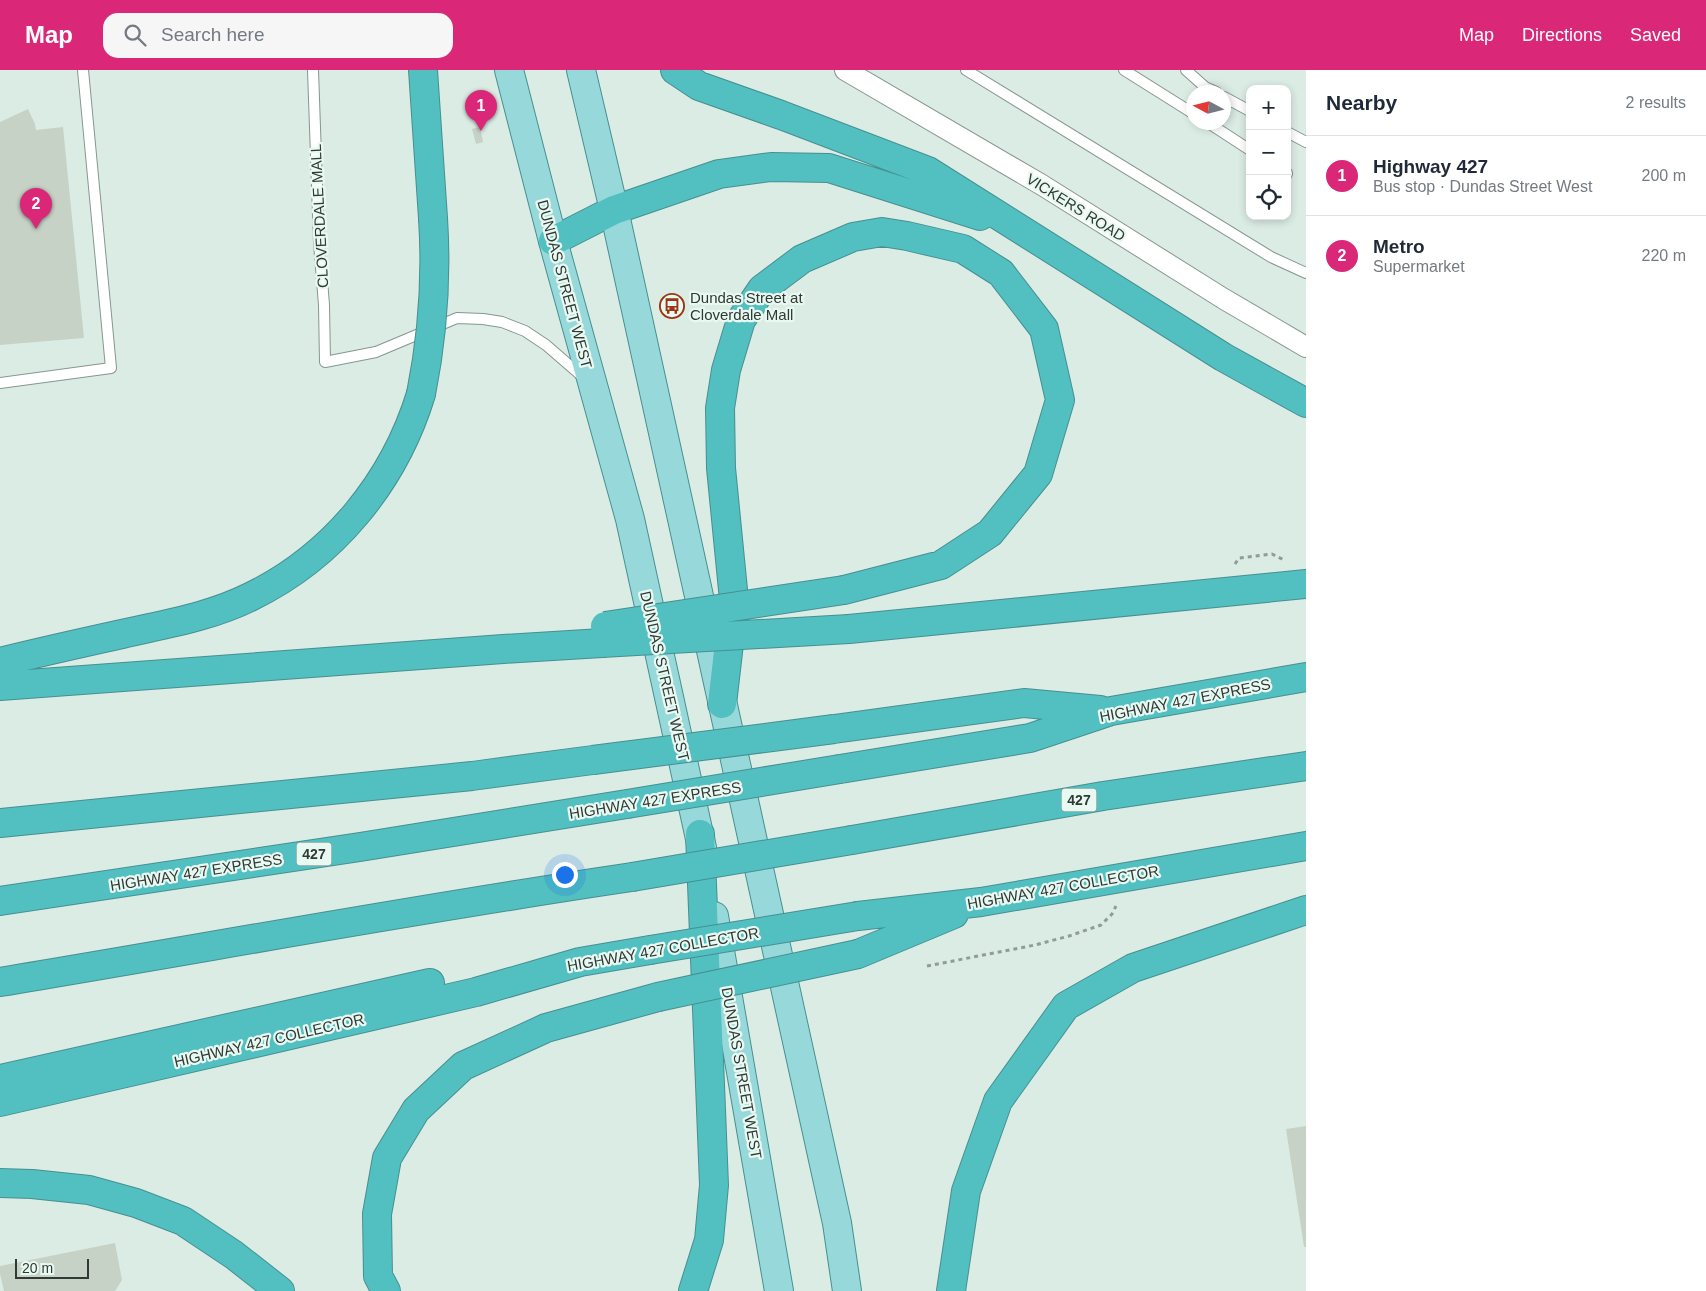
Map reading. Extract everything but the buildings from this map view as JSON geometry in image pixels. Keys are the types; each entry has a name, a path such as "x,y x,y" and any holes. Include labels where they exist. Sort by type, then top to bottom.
{"highway":[{"path":"0,662 190,619 249,598 305,564 366,503 394,461 413,420 428,360 434,298 435,253 424,70"},
{"path":"675,70 699,86 782,115 928,171 1223,357 1306,403"},
{"path":"552,241 614,210 720,174 771,166 829,168 1020,229"},
{"path":"0,686 502,649 604,634 844,590 941,565 990,533 1038,474 1060,400 1044,329 1001,273 963,250 907,236 882,232 853,237 802,259 795,264 762,289 741,320 726,370 720,408 721,468 734,600 722,704"},
{"path":"604,634 849,629 1306,584"},
{"name":"HIGHWAY 427 EXPRESS","path":"0,901 360,847 1030,738 1111,711 1306,677"},
{"path":"0,823 463,777 1024,703 1111,711"},
{"name":"427","path":"0,982 380,916 632,878 1104,796 1306,766"},
{"path":"693,1291 704,1262 709,1240 714,1185 700,834"},
{"name":"HIGHWAY 427 COLLECTOR","path":"0,1102 476,992 580,962 858,916 981,902 1306,846"},
{"path":"386,1291 378,1276 378,1214 387,1158 416,1110 462,1066 546,1028 658,997 858,954 981,902"},
{"path":"951,1291 966,1190 998,1101 1066,1006 1133,968 1306,910"},
{"path":"0,1079 476,973 580,962"},
{"path":"0,1183 32,1184 89,1190 136,1203 183,1221 234,1255 280,1291"}],"main road":[{"name":"DUNDAS STREET WEST","path":"509,70 552,241 630,519 700,834 779,1291"},
{"path":"581,70 614,210 837,1223 847,1291"}],"street":[{"name":"VICKERS ROAD","path":"853,72 1042,185 1224,299 1306,347"}],"lane":[{"path":"0,383 111,368 83,70"},
{"name":"CLOVERDALE MALL","path":"313,70 325,362 376,352 457,318 483,319 502,322 525,331 546,345 591,383"},
{"path":"966,70 1270,257 1306,273"},
{"path":"1124,70 1186,109"},
{"path":"1186,70 1203,85"},
{"path":"1231,101 1246,109"},
{"path":"1219,130 1246,147"},
{"path":"1291,134 1306,142"}],"path":[{"path":"927,966 1035,945 1094,928 1108,920 1129,876"}],"place":[{"name":"Highway 427","path":"481,131"},
{"name":"Metro","path":"36,229"},
{"name":"Dundas Street at Cloverdale Mall","path":"672,306"}]}
